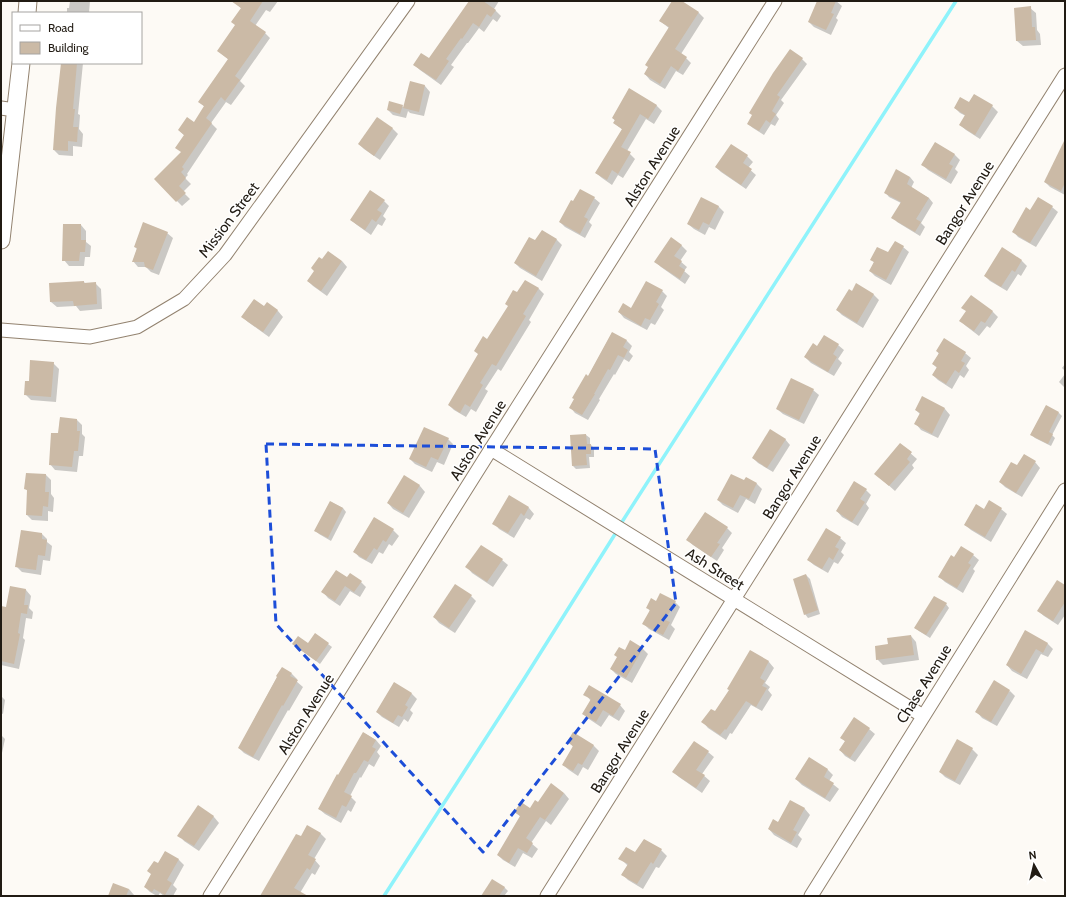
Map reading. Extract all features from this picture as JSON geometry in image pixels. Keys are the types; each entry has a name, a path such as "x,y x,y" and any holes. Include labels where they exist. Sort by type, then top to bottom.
{"street":[{"path":"27,12 28,1"},
{"name":"Mission Street","path":"1,330 90,338 137,327 184,299 225,255 408,1"},
{"name":"Alston Avenue","path":"210,896 775,1"},
{"path":"1,240 8,109 21,64"},
{"name":"Bangor Avenue","path":"548,896 1065,75"},
{"name":"Ash Street","path":"491,449 923,716"},
{"name":"Chase Avenue","path":"811,896 1065,490"}],"highlighted area":[{"path":"266,444 655,449 676,603 483,852 276,624"}],"building":[{"path":"231,1 263,1 250,21 266,32 235,76 240,80 225,101 221,97 206,118 212,123 182,167 184,169 181,172 186,178 179,186 186,193 176,202 154,179 181,152 175,148 184,135 178,130 187,117 194,122 204,106 198,102 228,59 217,51 235,25 231,22 241,8"},
{"path":"469,1 483,1 496,10 491,17 487,14 479,27 473,23 446,59 449,61 436,80 413,65 421,53 429,58"},
{"path":"672,1 682,1 699,12 675,49 687,57 678,71 671,66 660,84 644,74 648,67 645,65 669,27 659,21"},
{"path":"817,1 836,1 831,13 834,14 826,30 808,22"},
{"path":"1031,6 1032,27 1035,27 1036,40 1016,41 1014,8"},
{"path":"790,49 803,58 777,95 780,97 772,111 776,114 770,123 766,120 759,131 747,124 752,115 749,113 773,73"},
{"path":"61,64 77,64 73,127 78,127 77,142 68,141 68,151 53,150"},
{"path":"410,81 425,85 419,112 403,108"},
{"path":"629,88 657,105 648,119 640,114 621,147 631,152 618,174 612,170 607,180 595,173 622,129 613,123 615,120 612,118"},
{"path":"974,94 993,105 975,135 959,125 965,115 954,108 960,97 969,102"},
{"path":"389,101 403,105 400,114 387,110"},
{"path":"377,117 393,128 374,156 358,144"},
{"path":"1065,139 1065,183 1061,191 1044,182"},
{"path":"935,142 955,154 949,164 953,166 946,179 921,165"},
{"path":"731,144 748,155 743,163 752,169 741,185 715,167"},
{"path":"896,169 910,177 907,184 929,198 916,219 921,222 915,232 891,218 901,202 884,193"},
{"path":"580,189 595,197 584,217 588,219 580,234 559,222 571,200 573,201"},
{"path":"370,190 385,200 377,210 382,213 376,222 372,219 365,230 350,220"},
{"path":"701,197 719,206 709,225 703,222 699,230 687,224"},
{"path":"1038,197 1053,206 1030,243 1012,232 1026,207 1030,210"},
{"path":"143,222 168,232 153,270 145,267 144,262 132,262 137,248 134,247"},
{"path":"63,224 81,224 81,240 86,240 85,252 80,252 79,261 62,261"},
{"path":"542,230 557,239 536,276 514,263 529,237 535,240"},
{"path":"671,237 682,245 674,256 682,261 679,266 685,270 680,279 654,262"},
{"path":"895,241 904,246 886,280 869,271 874,262 870,260 877,247 888,252"},
{"path":"1002,247 1022,260 1015,272 1012,270 1001,287 984,276"},
{"path":"328,251 342,261 321,291 307,281 314,271 311,268 319,257 322,259"},
{"path":"525,280 539,288 523,314 526,316 496,366 492,364 480,383 483,385 470,407 465,404 460,413 448,405 478,354 474,351 483,336 487,339 508,306 505,304 513,290 517,292"},
{"path":"84,281 84,283 96,282 97,304 74,306 73,301 50,302 49,283"},
{"path":"646,281 663,290 656,302 659,304 650,320 645,318 641,326 618,312 623,303 631,308"},
{"path":"856,283 874,294 857,323 836,310 849,289 852,291"},
{"path":"971,295 993,311 985,323 981,321 974,331 959,321 966,311 961,308"},
{"path":"254,299 264,306 267,302 278,310 263,332 241,317"},
{"path":"612,332 627,340 623,347 628,350 624,358 618,355 610,370 608,369 582,415 569,408 574,399 572,398 586,374 588,376"},
{"path":"824,335 839,344 833,354 837,357 828,372 804,357 813,343 817,346"},
{"path":"944,338 966,352 961,361 965,363 959,373 955,370 946,384 932,375 937,367 932,364 939,353 936,351"},
{"path":"30,360 54,362 51,397 24,395 25,381 29,381"},
{"path":"791,378 814,389 799,420 776,409"},
{"path":"922,396 945,408 932,434 914,424 920,413 915,410"},
{"path":"1046,405 1059,412 1049,432 1053,434 1048,444 1030,435"},
{"path":"60,417 77,419 77,431 80,431 78,451 74,451 72,467 49,465 51,433 58,433"},
{"path":"424,427 449,438 438,460 431,457 426,467 409,459"},
{"path":"770,429 786,439 767,468 752,458"},
{"path":"586,434 587,444 591,444 591,454 586,454 587,465 572,466 570,435"},
{"path":"900,443 912,452 907,459 910,462 889,486 874,474"},
{"path":"1024,454 1036,461 1016,493 999,482 1011,462 1017,465"},
{"path":"26,473 46,474 45,492 49,492 48,507 43,506 42,516 26,515 27,490 24,489"},
{"path":"731,474 744,480 746,477 757,483 749,499 740,495 733,508 717,500"},
{"path":"404,475 420,485 403,513 387,503"},
{"path":"854,481 867,489 860,499 865,502 852,522 836,511"},
{"path":"509,495 529,507 524,516 521,513 508,533 492,524"},
{"path":"989,500 1002,508 985,537 964,525 976,504 984,509"},
{"path":"330,501 343,508 328,538 314,531"},
{"path":"705,512 728,527 717,543 720,544 711,557 686,540"},
{"path":"374,517 394,529 386,542 383,540 377,550 374,548 366,560 353,552"},
{"path":"826,528 841,537 835,547 839,549 833,560 829,557 822,569 807,560"},
{"path":"21,530 42,533 42,539 47,540 45,556 38,555 36,570 15,567"},
{"path":"481,545 503,559 487,582 465,567"},
{"path":"961,546 974,554 968,563 971,565 957,588 938,577 951,555 954,557"},
{"path":"336,570 347,577 350,573 362,581 354,592 345,586 335,601 321,592"},
{"path":"806,574 818,610 804,615 793,579"},
{"path":"1057,580 1065,585 1065,602 1053,621 1037,611"},
{"path":"455,584 472,595 449,628 433,617"},
{"path":"10,586 26,589 24,605 28,605 27,614 21,613 18,633 20,634 14,664 1,661 1,606 6,607"},
{"path":"660,593 676,601 665,620 670,622 663,635 642,624 650,610 646,608 651,598 656,601"},
{"path":"934,596 947,603 926,635 914,628"},
{"path":"1025,630 1048,643 1043,653 1036,649 1021,674 1006,665"},
{"path":"315,633 329,643 316,661 292,644 298,636 308,643"},
{"path":"911,635 914,655 876,660 875,646 888,644 887,638"},
{"path":"630,640 643,648 626,678 610,669 617,657 614,655 619,647 625,650"},
{"path":"750,650 769,661 760,678 765,681 762,686 767,688 756,707 746,701 726,730 725,729 720,735 701,722 711,709 715,711 729,690 727,689"},
{"path":"282,667 292,673 290,676 298,680 253,757 238,748"},
{"path":"994,680 1010,690 991,722 975,712"},
{"path":"394,682 412,693 405,705 408,707 402,717 398,715 393,723 376,712"},
{"path":"589,685 621,704 613,716 603,710 596,722 582,714 591,699 583,695"},
{"path":"854,717 870,728 850,758 839,750 845,741 840,738"},
{"path":"363,732 376,740 372,747 376,749 368,762 364,760 356,773 354,773 344,792 352,796 346,807 342,805 336,818 318,809 337,774 338,775"},
{"path":"573,732 594,745 582,765 578,763 573,771 562,765 573,746 567,742"},
{"path":"957,739 973,748 955,781 939,772"},
{"path":"694,741 709,751 696,770 705,775 696,788 672,772"},
{"path":"809,757 828,769 824,777 834,783 825,798 795,779"},
{"path":"551,783 564,793 545,820 540,817 526,838 533,843 527,853 518,848 509,863 497,855 520,816 514,812 521,802 530,808 535,800 538,802"},
{"path":"790,800 805,808 793,830 797,832 791,843 768,829 773,819 778,822"},
{"path":"198,805 214,816 194,846 177,836"},
{"path":"307,825 321,833 308,855 316,859 310,870 307,868 294,888 308,896 260,896 296,834 301,836"},
{"path":"644,839 662,849 653,864 651,862 637,884 621,875 628,864 618,859 626,847 635,852"},
{"path":"165,851 179,859 167,880 172,883 165,895 154,889 152,892 144,887 151,874 147,871 154,861 158,863"},
{"path":"492,879 505,887 499,896 481,896"},
{"path":"113,883 129,889 126,896 108,896"}],"waterway":[{"path":"620,525 956,1"},
{"path":"384,896 524,679 617,531"}]}
